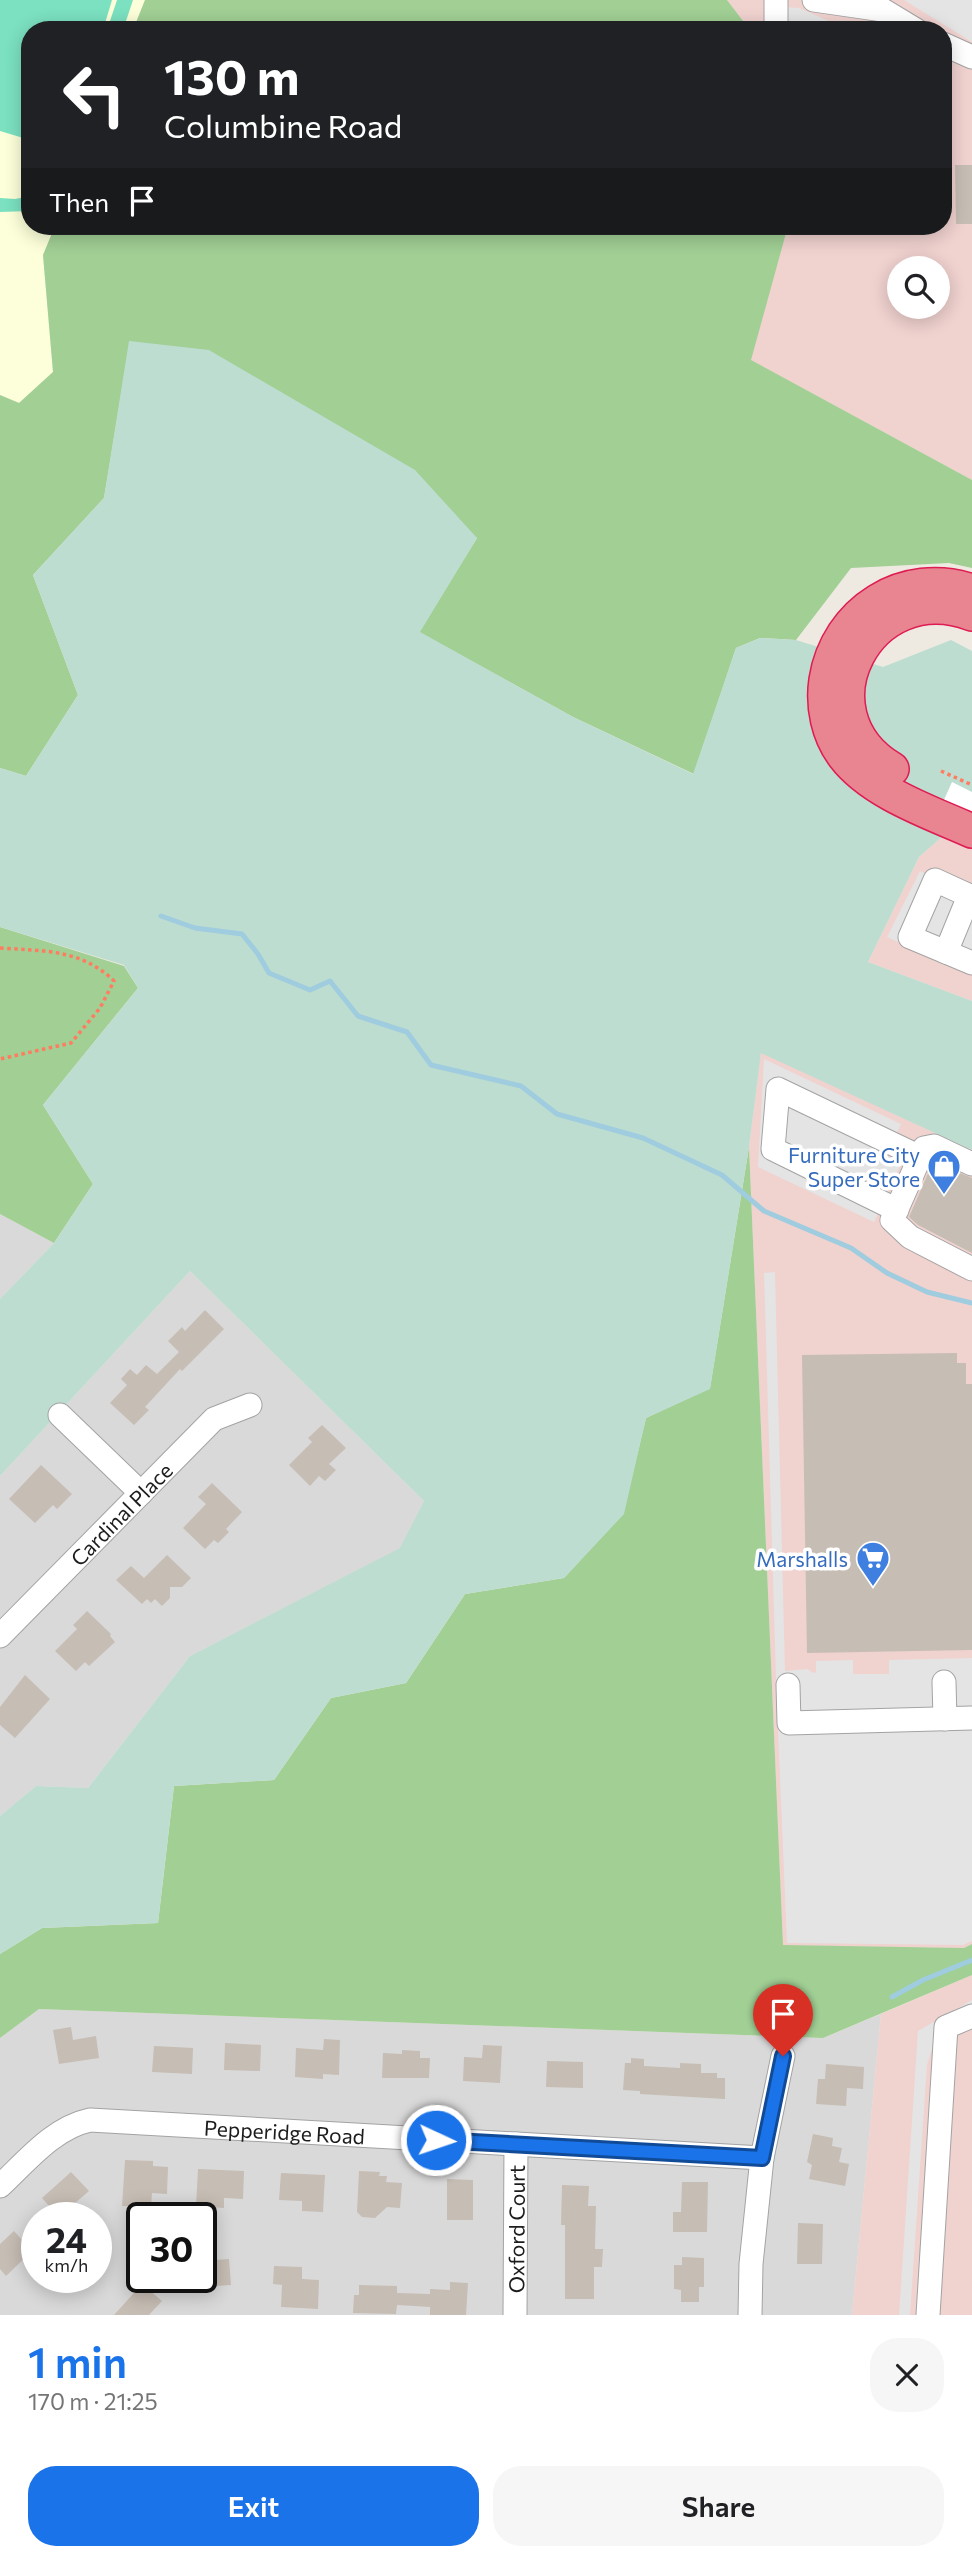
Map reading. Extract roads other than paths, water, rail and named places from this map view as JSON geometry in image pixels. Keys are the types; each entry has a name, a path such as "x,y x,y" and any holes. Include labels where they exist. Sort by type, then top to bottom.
{"highway":[{"path":"954,795 874,783 844,756 830,729 824,696 832,654 845,630 864,609 906,587 922,584 951,585 972,591"},
{"path":"972,614 960,609 934,606 920,607 894,617 873,633 859,650 848,681 851,717 872,754 894,769 954,795 972,831"}],"street":[{"path":"776,0 776,21"},
{"path":"814,0 883,5 904,21"},
{"path":"952,48 972,58"},
{"path":"946,952 971,896 935,880 910,937 972,964"},
{"path":"897,1210 773,1150 778,1088 920,1157"},
{"path":"972,1164 934,1146 924,1148 892,1220 910,1237 972,1269"},
{"name":"Cardinal Place","path":"0,1636 214,1419 250,1405"},
{"path":"60,1415 142,1493"},
{"path":"944,1682 946,1719"},
{"path":"788,1685 789,1723 972,1718"},
{"path":"928,2315 946,2027 972,2016"},
{"path":"750,2315 751,2264 762,2158 783,2056"},
{"name":"Pepperidge Road","path":"0,2186 59,2132 73,2124 90,2120 762,2158"},
{"name":"Oxford Court","path":"515,2315 516,2144"}],"waterway":[{"path":"161,916 195,928 242,934 269,973 310,990 330,981 358,1016 407,1032 431,1065 521,1086 557,1114 643,1138 722,1175 764,1211 851,1248 887,1273 927,1292 972,1303"},
{"path":"892,1997 923,1980 972,1960"}],"place":[{"name":"Furniture City Super Store","path":"944,1196"},
{"name":"Marshalls","path":"873,1588"}]}
